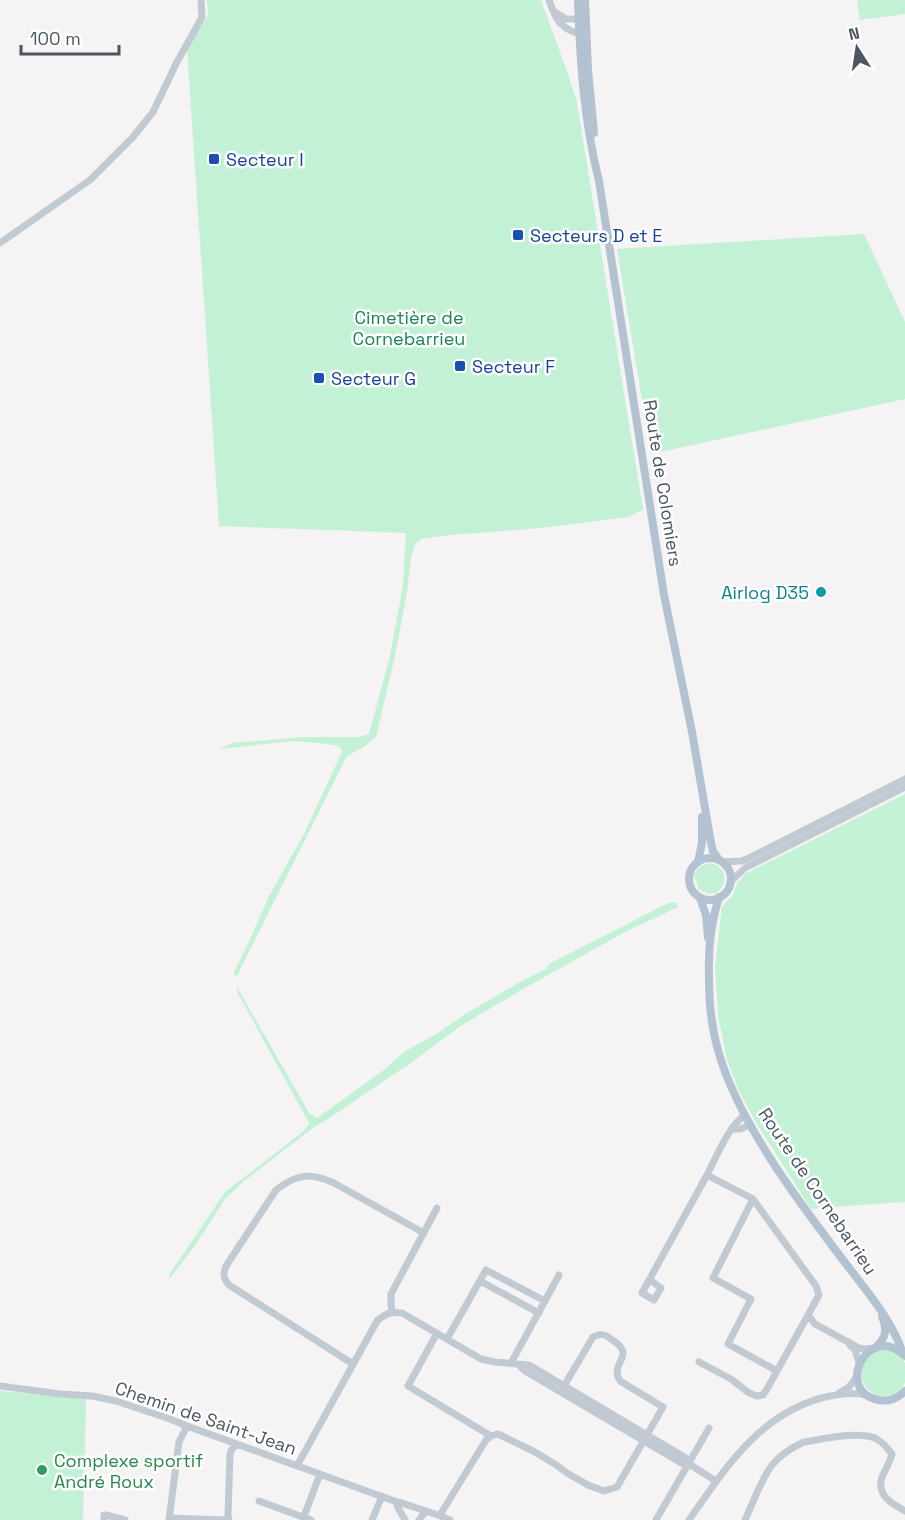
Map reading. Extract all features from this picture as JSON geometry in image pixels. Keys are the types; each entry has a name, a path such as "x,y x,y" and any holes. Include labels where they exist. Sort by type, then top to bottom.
{"main road":[{"path":"578,0 581,27"},
{"path":"581,27 585,0"},
{"name":"Route de Colomiers","path":"581,27 580,67 586,114 599,181 662,579 711,843 713,851 721,861"},
{"name":"Route de Colomiers","path":"698,862 702,843 702,790"},
{"path":"705,859 721,861 728,869 730,882 725,893 710,900 700,898 691,888 689,881 693,867 705,859"},
{"name":"Route de Cornebarrieu","path":"709,952 719,897"},
{"name":"Route de Cornebarrieu","path":"700,898 706,915 709,993 714,1036 724,1069 751,1125 803,1206 894,1329 904,1355"},
{"name":"Route de Cornebarrieu","path":"875,1348 884,1339 886,1333 878,1307"},
{"path":"904,1355 888,1347 875,1348 865,1354 859,1363 857,1376 861,1388 868,1396 878,1400 905,1400"},
{"path":"889,1401 905,1391"}],"street":[{"path":"0,243 90,180 133,137 153,111 202,17 201,0"},
{"path":"549,0 562,27 571,31 581,27"},
{"path":"554,11 581,27"},
{"path":"721,861 742,861 751,857 905,779"},
{"path":"730,882 745,868 905,787"},
{"path":"650,1280 729,1134 745,1115"},
{"path":"733,1129 751,1125"},
{"path":"353,1364 228,1285 223,1273 226,1266 276,1190 298,1177 312,1175 323,1178 424,1233"},
{"path":"699,1362 731,1379 749,1393 763,1395 819,1295 816,1286 753,1199 707,1175"},
{"path":"753,1199 713,1278 751,1299 728,1344 777,1371"},
{"path":"392,1311 391,1294 437,1208"},
{"path":"447,1339 486,1270 545,1301"},
{"path":"515,1364 538,1313 559,1275"},
{"path":"480,1281 538,1313"},
{"path":"297,1466 377,1321 384,1314 392,1311 402,1313 481,1359 515,1364 562,1389 645,1438 683,1464 689,1464 716,1481"},
{"path":"808,1315 815,1324 846,1342 864,1349 875,1348"},
{"path":"437,1333 408,1386 491,1436"},
{"path":"440,1515 486,1440 498,1434 555,1464 588,1485 604,1491 617,1487 663,1407 620,1381 616,1370 623,1357 623,1351 621,1345 605,1335 598,1334 593,1337 562,1389"},
{"path":"846,1342 855,1350 859,1363"},
{"path":"838,1395 849,1387 857,1376"},
{"name":"Chemin de Saint-Jean","path":"0,1386 92,1396 116,1401 450,1520"},
{"path":"689,1520 743,1447 767,1425 800,1405 815,1400 838,1395 868,1396"},
{"path":"187,1426 178,1442 169,1519 228,1520 230,1455 236,1444"},
{"path":"656,1520 709,1428"},
{"path":"745,1520 768,1470 796,1445 857,1435 874,1438 884,1444 892,1454 880,1485 889,1502 905,1510"},
{"path":"259,1501 306,1519 320,1474"},
{"path":"372,1520 382,1496"},
{"path":"397,1502 405,1520"},
{"path":"419,1520 426,1511"},
{"path":"104,1520 104,1515 106,1515 125,1520"}],"green space":[{"name":"Cimetière de Cornebarrieu","path":"207,0 541,0 577,103 643,510 628,517 542,528 449,535 422,539 415,544 395,656 376,737 347,756 237,976 233,974 269,896 303,836 342,752 339,746 293,741 220,749 232,743 303,737 359,737 369,734 390,656 403,585 406,533 219,526 187,49 208,15"},
{"path":"857,0 905,0 905,14 860,20"},
{"path":"864,234 905,322 905,399 651,454 617,249"},
{"path":"905,794 905,1202 811,1209 758,1126 739,1091 727,1060 718,1015 715,968 722,906 733,895 737,884 745,874"},
{"path":"711,863 719,867 725,879 720,890 707,893 698,889 694,876 700,867"},
{"path":"676,902 678,907 625,932 462,1025 412,1062 314,1127 243,1182 225,1199 194,1247 170,1278 169,1275 225,1192 304,1131 309,1123 237,992 237,987 309,1113 317,1118 384,1070 404,1052 467,1013 546,969 549,964 668,903"},
{"path":"884,1350 900,1357 907,1373 900,1389 884,1396 868,1389 861,1373 868,1357"},
{"name":"Complexe sportif André Roux","path":"0,1391 86,1399 83,1520 0,1520"}],"place":[{"name":"Secteur I","path":"214,159"},
{"name":"Secteurs D et E","path":"518,235"},
{"name":"Secteur F","path":"460,366"},
{"name":"Secteur G","path":"319,378"},
{"name":"Airlog D35","path":"821,592"},
{"name":"Complexe sportif André Roux","path":"42,1470"}]}
